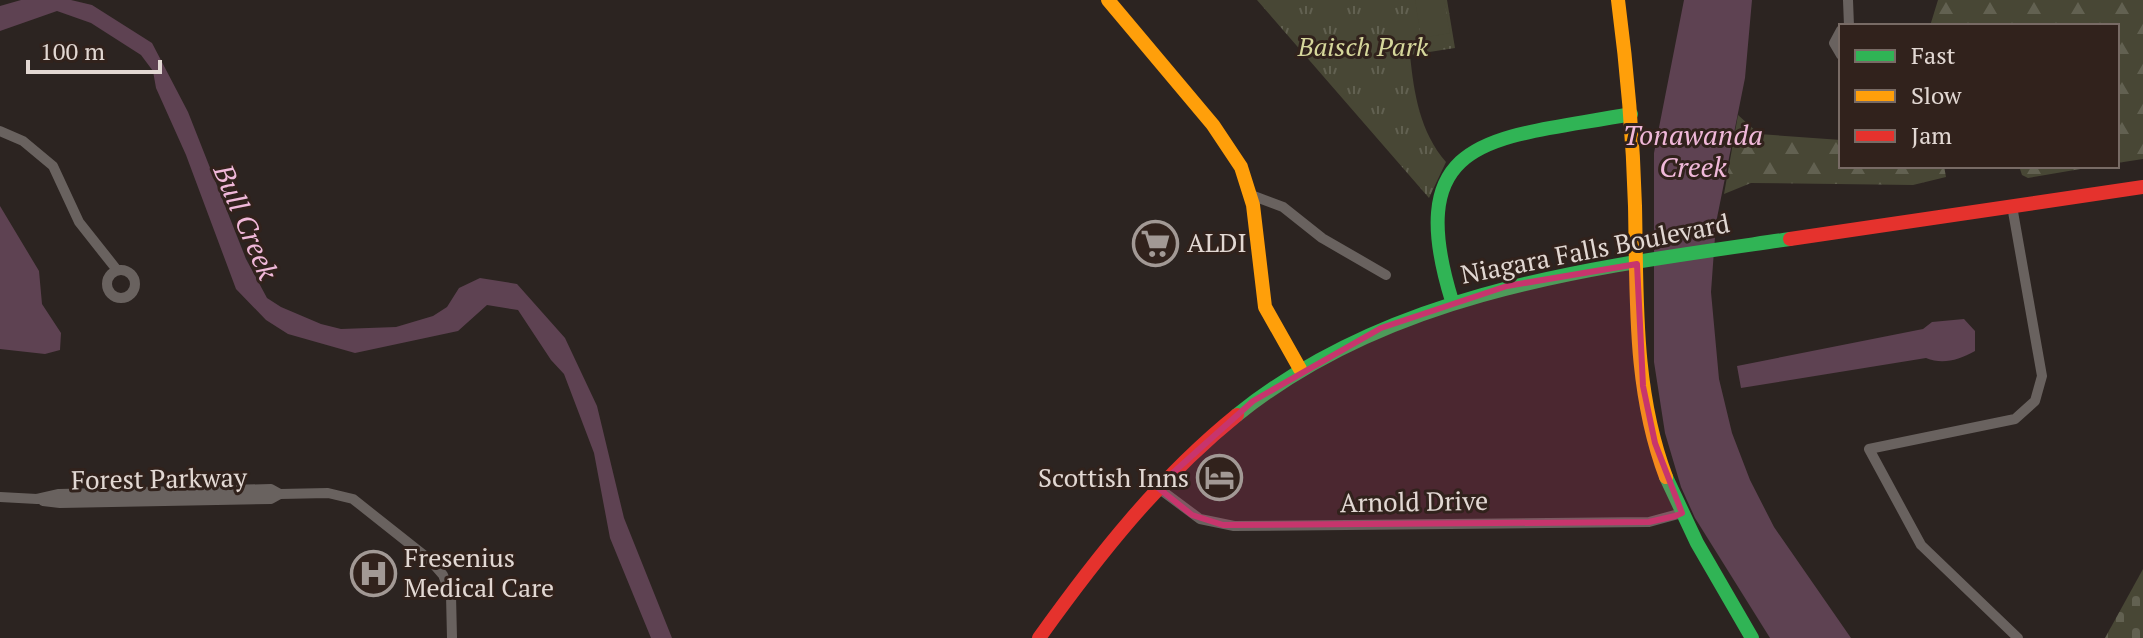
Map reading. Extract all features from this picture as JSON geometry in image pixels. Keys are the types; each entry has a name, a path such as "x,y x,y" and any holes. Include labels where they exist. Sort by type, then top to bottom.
{"street":[{"path":"1108,0 1224,139 1241,167 1251,195 1262,297 1274,328 1300,369"},
{"path":"1618,0 1631,114 1643,386 1655,443 1682,513 1752,638"},
{"path":"1848,0 1849,24"},
{"path":"1839,34 1834,43 1839,52"},
{"path":"1452,301 1433,233 1440,194 1455,167 1479,148 1507,136 1631,114"},
{"path":"0,131 23,141 53,166 79,222 117,270"},
{"name":"Niagara Falls Boulevard","path":"1039,638 1112,539 1157,487 1223,424 1300,369 1381,328 1452,301 1507,286 1742,245 2143,187"},
{"path":"1251,195 1283,207 1322,238 1386,275"},
{"path":"2012,206 2042,376 2035,401 2015,419 1869,449 1921,545 2018,638"},
{"name":"Arnold Drive","path":"1157,487 1200,519 1234,526 1649,522 1682,513"},
{"name":"Forest Parkway","path":"0,497 37,499 59,494 271,489 280,494 328,493 353,499 430,560 443,575 451,595 452,638"}],"highlighted area":[{"path":"1637,264 1643,386 1655,443 1682,513 1649,522 1223,525 1192,515 1157,487 1253,401 1381,328 1507,286"}],"green space":[{"name":"Baisch Park","path":"1257,0 1447,0 1455,48 1410,55 1416,98 1424,125 1446,162 1429,198"},
{"path":"1415,0 1444,0 1450,33 1421,38"},
{"path":"1938,0 2143,0 2143,159 2119,163 2119,24 1931,24"},
{"path":"1738,115 1759,134 1839,140 1839,168 1944,168 1946,177 1913,185 1751,183 1724,194"},
{"path":"2020,168 2086,168 2028,178 2022,175"},
{"path":"2143,569 2143,638 2105,638"}],"water":[{"path":"21,0 71,0 92,5 152,43 188,112 246,259 267,298 281,307 341,329 396,327 433,316 447,307 459,288 480,278 517,284 565,338 597,406 624,518 672,638 651,638 610,538 594,453 564,374 518,310 487,305 458,331 355,353 288,334 266,320 236,289 186,155 156,88 153,71 141,55 91,23 57,11 0,31 0,6"},
{"name":"Tonawanda Creek","path":"1684,0 1752,0 1745,78 1716,223 1711,292 1719,379 1732,433 1750,480 1774,527 1851,638 1770,638 1695,518 1681,487 1665,433 1654,362 1654,153"},
{"path":"0,206 39,271 42,304 61,333 60,350 45,354 0,349"},
{"path":"1964,319 1975,331 1975,351 1957,359 1938,361 1926,358 1741,388 1737,366 1923,329 1932,322"}],"traffic: fast":[{"path":"1452,301 1439,245 1439,203 1451,173 1472,153 1503,139 1631,114"},
{"path":"1237,415 1298,372 1362,338 1430,311 1500,290 1571,274 1790,239"},
{"path":"1666,477 1697,543 1752,638"}],"traffic: slow":[{"path":"1108,0 1213,125 1241,167 1253,205 1265,307 1300,369"},
{"path":"1618,0 1631,128 1642,377 1655,444 1666,477"}],"traffic: jam":[{"path":"1790,239 2143,187"},
{"path":"1039,638 1130,520 1181,465 1237,415"}],"place":[{"name":"ALDI","path":"1156,243"},
{"name":"Scottish Inns","path":"1220,478"},
{"name":"Fresenius Medical Care","path":"373,573"}],"water label":[{"name":"Bull Creek","path":"246,222"}]}
